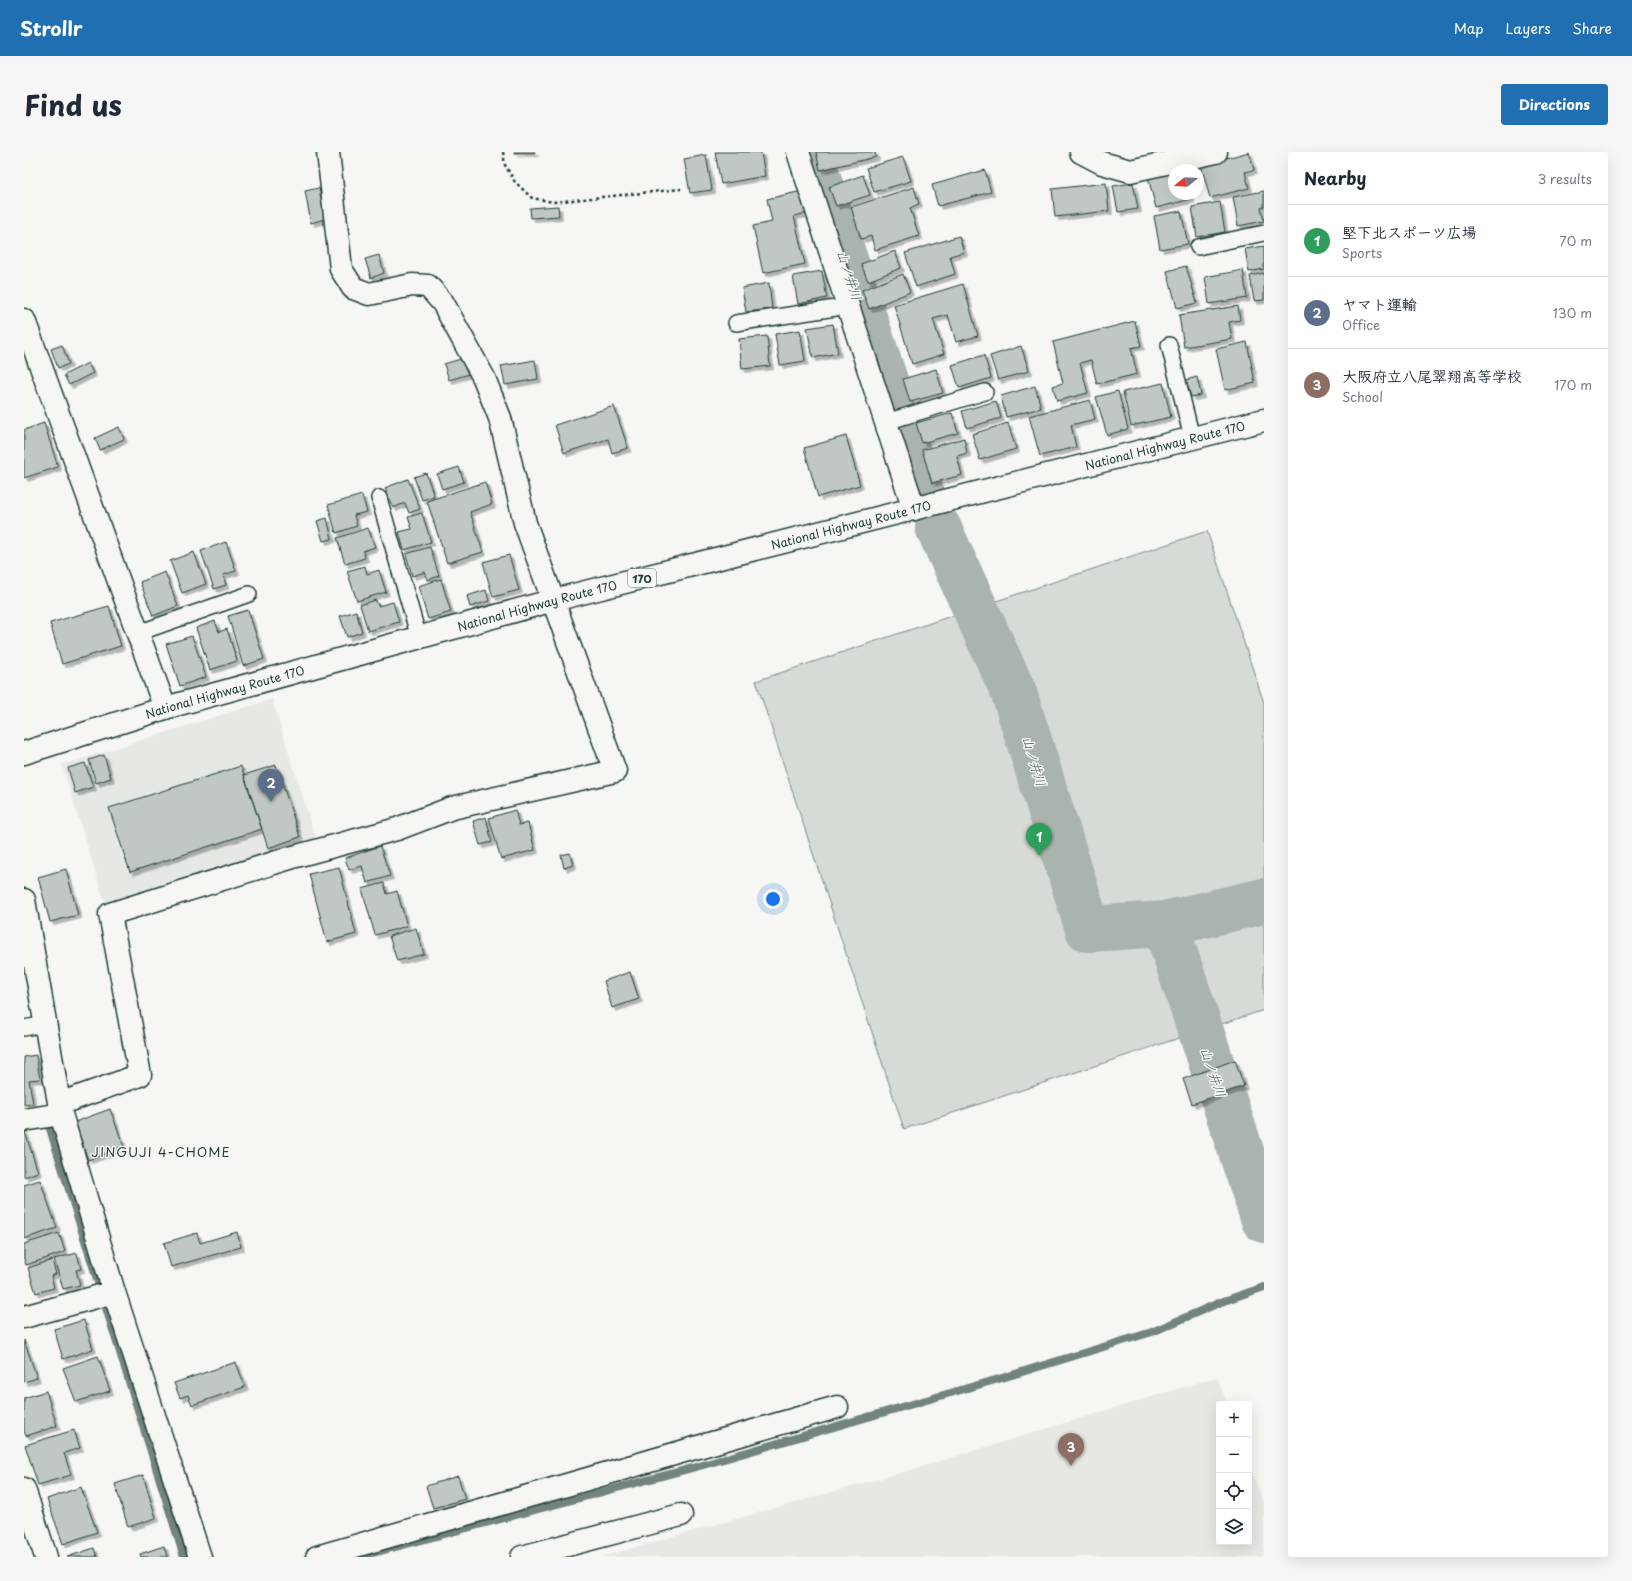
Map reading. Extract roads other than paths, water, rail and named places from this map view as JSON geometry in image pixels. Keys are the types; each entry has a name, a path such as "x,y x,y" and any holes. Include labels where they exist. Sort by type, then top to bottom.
{"main road":[{"path":"24,1120 60,1109 140,1076 110,914 292,857 397,829 452,808 615,771 525,523 500,418 484,378 443,303 428,286 412,285 369,294 353,288 341,269 328,152"},
{"path":"798,152 914,509"},
{"path":"1081,152 1102,163 1130,171 1216,152"},
{"path":"24,320 165,708"},
{"name":"National Highway Route 170","path":"24,753 165,708 554,600 1264,420"},
{"path":"24,900 60,1109 114,1292 200,1557"},
{"path":"24,1317 114,1292"},
{"path":"317,1557 837,1407"},
{"path":"24,1489 46,1557"},
{"path":"522,1557 681,1515"}],"lane":[{"path":"1198,247 1264,233"},
{"path":"736,323 849,306"},
{"path":"1169,345 1192,438"},
{"path":"886,422 985,392"},
{"path":"379,498 419,638"},
{"path":"138,633 249,594"},
{"path":"24,1028 46,1024"}],"waterway":[{"name":"山ノ井川","path":"815,169 891,399"},
{"name":"山ノ井川","path":"904,439 921,491"},
{"name":"山ノ井川","path":"938,527 1014,693 1088,929 1165,924 1264,901"},
{"name":"山ノ井川","path":"1165,924 1264,1220"},
{"path":"46,1116 184,1557"},
{"path":"358,1557 696,1467 1002,1378 1152,1332 1221,1302 1264,1287"}],"place":[{"name":"ヤマト運輸","path":"271,802"},
{"name":"堅下北スポーツ広場","path":"1039,856"},
{"name":"大阪府立八尾翠翔高等学校","path":"1071,1466"}],"district":[{"name":"JINGUJI 4-CHOME","path":"161,1151"}]}
